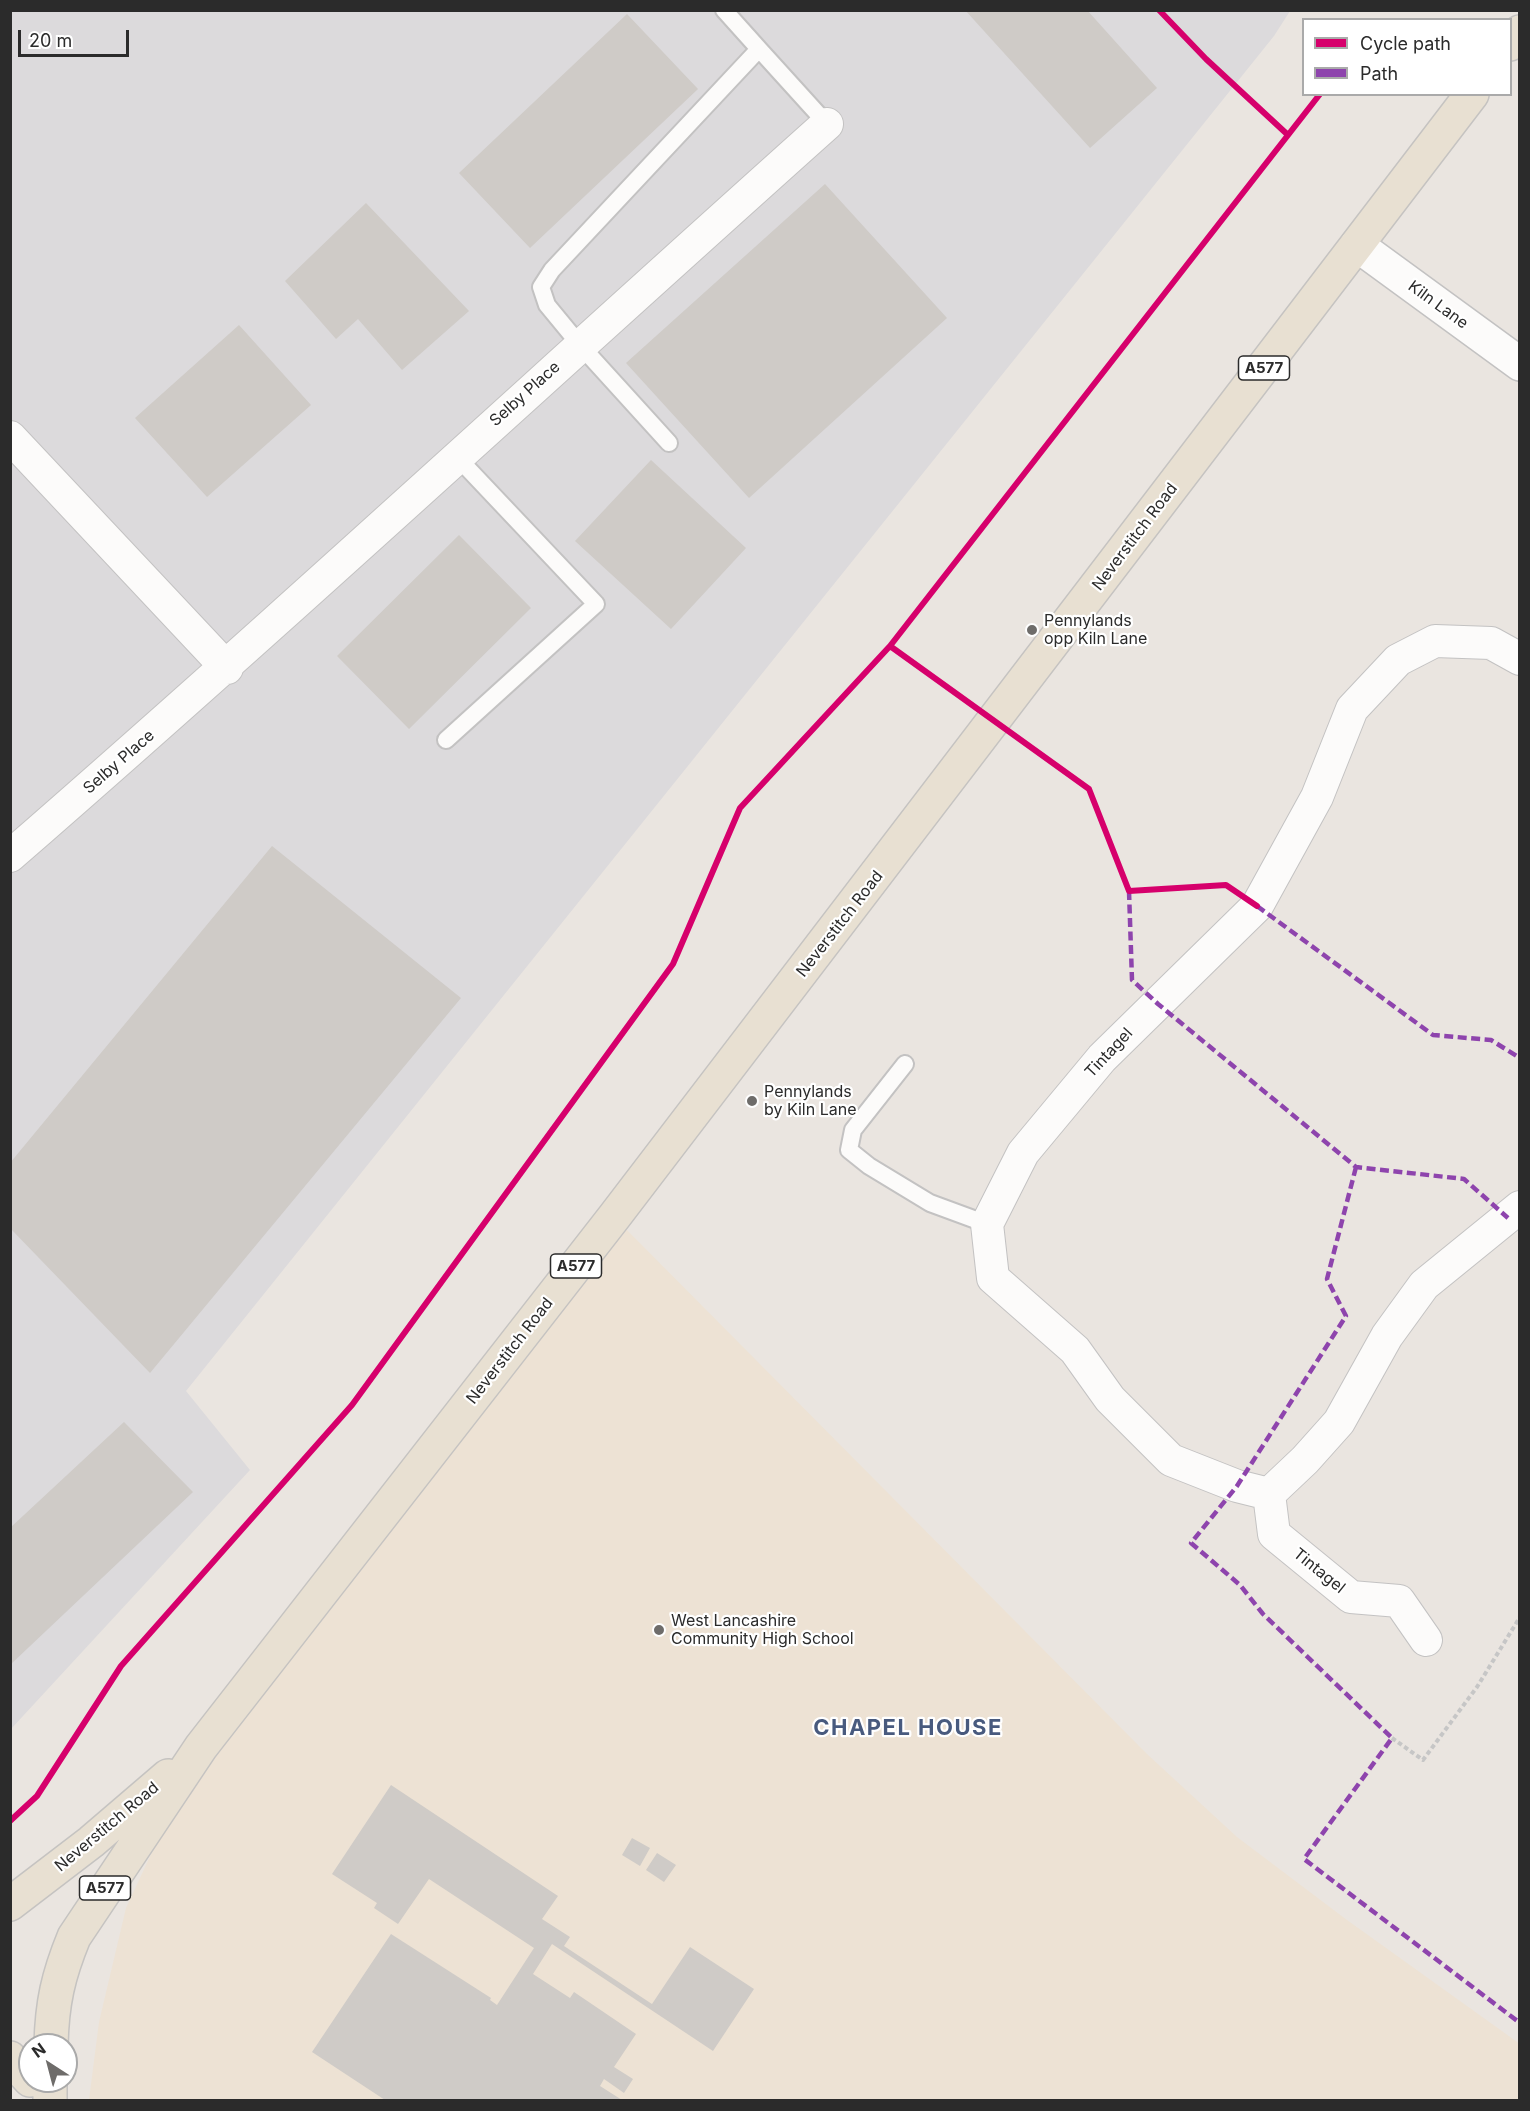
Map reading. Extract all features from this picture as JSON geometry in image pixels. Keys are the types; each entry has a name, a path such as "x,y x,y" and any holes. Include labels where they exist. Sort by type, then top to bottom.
{"main road":[{"name":"Neverstitch Road","path":"51,2033 52,2004 60,1972 74,1937 201,1747 948,783 1470,96"},
{"name":"Neverstitch Road","path":"10,1904 91,1842 201,1747"}],"street":[{"name":"Selby Place","path":"10,856 227,668 826,124"},
{"name":"Kiln Lane","path":"1357,245 1520,364"},
{"path":"10,437 227,668"},
{"name":"Tintagel","path":"987,1224 1023,1153 1102,1058 1257,906 1317,797 1352,709 1398,660 1435,641 1491,643 1520,659"},
{"path":"987,1224 993,1278 1075,1350 1110,1399 1171,1460 1237,1486 1269,1494 1305,1461 1339,1422 1387,1336 1424,1285 1520,1208"},
{"name":"Tintagel","path":"1269,1494 1274,1534 1351,1597 1399,1601 1426,1640"}],"lane":[{"path":"724,10 826,124"},
{"path":"669,443 547,305 541,286 552,270 759,50"},
{"path":"446,740 596,604 457,457"},
{"path":"905,1064 853,1131 849,1150 930,1203 987,1224"}],"path":[{"path":"1392,1738 1423,1760 1477,1687 1520,1617"}],"shaded area":[{"path":"11,11 1290,11 1274,36 186,1391 250,1470 11,1729"},
{"name":"West Lancashire Community High School","path":"614,1217 1147,1754 1237,1837 1347,1920 1520,2044 1519,2100 89,2100 99,2022 126,1908 201,1747"}],"building":[{"path":"965,10 1087,10 1157,88 1090,148"},
{"path":"627,14 698,89 530,248 459,173"},
{"path":"825,184 947,318 749,498 626,363"},
{"path":"366,203 469,311 402,370 358,319 336,339 285,281"},
{"path":"239,325 311,405 207,497 135,418"},
{"path":"651,460 746,548 671,629 575,541"},
{"path":"459,535 531,608 409,729 337,656"},
{"path":"272,846 461,998 150,1373 10,1228 10,1163"},
{"path":"124,1422 193,1492 10,1665 10,1528"},
{"path":"391,1785 558,1896 542,1919 570,1937 564,1946 652,2004 690,1947 754,1989 713,2051 552,1944 533,1974 570,1998 574,1992 636,2034 614,2067 633,2079 624,2093 604,2079 600,2086 622,2100 385,2100 312,2052 391,1934 491,1998 490,2000 497,2005 534,1948 429,1879 398,1924 374,1908 377,1903 332,1874"},
{"path":"632,1838 650,1848 640,1866 622,1855"},
{"path":"657,1853 676,1865 664,1882 646,1870"}],"marked path":[{"path":"1129,891 1132,980 1158,1004 1356,1167 1464,1179 1508,1218"},
{"path":"1257,906 1433,1035 1491,1040 1520,1058"},
{"path":"1356,1167 1327,1279 1346,1316 1237,1486 1191,1543 1240,1585 1263,1614 1392,1738 1304,1859 1520,2023"}],"cycle path":[{"path":"1159,10 1206,59 1288,135"},
{"path":"1257,906 1226,885 1129,891 1089,789 890,646 1318,96"},
{"path":"10,1821 37,1796 121,1666 352,1405 673,964 740,808 890,646"}],"place":[{"name":"Pennylands opp Kiln Lane","path":"1032,630"},
{"name":"Pennylands by Kiln Lane","path":"752,1101"},
{"name":"West Lancashire Community High School","path":"659,1630"}],"district":[{"name":"CHAPEL HOUSE","path":"908,1728"}]}
